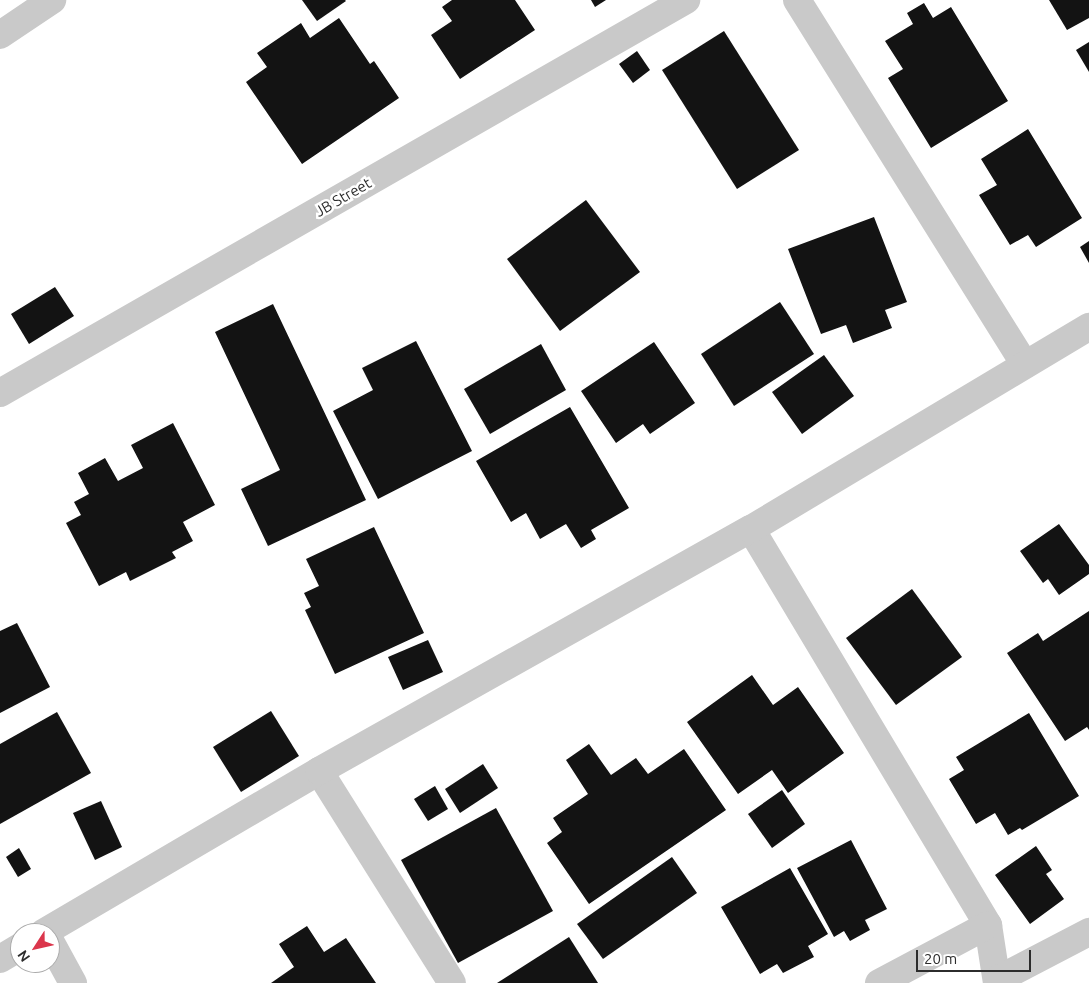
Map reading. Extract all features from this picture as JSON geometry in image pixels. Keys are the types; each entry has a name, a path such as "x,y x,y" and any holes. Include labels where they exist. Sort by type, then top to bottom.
{"street":[{"path":"0,35 52,0"},
{"name":"JB Street","path":"0,393 686,0"},
{"path":"797,0 1025,365"},
{"path":"60,927 319,772 751,529 1089,327"},
{"path":"751,529 988,925 997,982 1089,932"},
{"path":"319,772 452,983"},
{"path":"879,983 988,925"},
{"path":"60,960 73,983"}],"building":[{"path":"302,0 345,0 346,1 317,21"},
{"path":"452,0 515,0 535,30 460,79 431,35 452,21 442,7"},
{"path":"591,0 606,0 595,7"},
{"path":"1049,0 1089,0 1089,18 1067,30"},
{"path":"924,3 933,18 951,7 1008,101 931,148 888,78 903,69 885,41 913,24 907,13"},
{"path":"339,18 370,64 374,61 399,98 302,164 246,82 267,67 257,53 301,23 310,38"},
{"path":"724,31 799,150 737,189 662,70"},
{"path":"1089,42 1089,72 1076,50"},
{"path":"637,51 650,70 633,83 619,64"},
{"path":"1028,129 1082,218 1036,247 1028,235 1010,245 979,195 997,185 981,159"},
{"path":"586,200 640,272 560,331 507,259"},
{"path":"874,217 907,302 885,310 892,328 853,343 846,325 821,334 788,249"},
{"path":"1089,241 1089,263 1080,247"},
{"path":"55,287 74,316 29,344 11,314"},
{"path":"780,302 814,354 734,406 701,354"},
{"path":"273,304 366,500 268,546 241,489 280,470 215,332"},
{"path":"416,341 472,451 378,499 333,411 373,390 362,368"},
{"path":"654,342 695,403 650,434 643,424 616,443 581,391"},
{"path":"541,344 566,390 490,434 464,389"},
{"path":"824,355 854,396 802,434 772,392"},
{"path":"570,407 629,508 591,530 596,539 581,548 566,524 540,539 526,513 511,522 476,461"},
{"path":"173,423 215,505 183,522 193,541 172,552 176,558 130,581 126,572 99,586 66,523 81,515 74,502 89,494 78,473 105,458 118,481 143,468 131,445"},
{"path":"1059,524 1089,565 1089,574 1059,595 1048,579 1043,583 1020,551"},
{"path":"374,527 424,633 335,674 305,610 311,607 304,593 319,586 306,559"},
{"path":"912,589 962,657 896,705 846,638"},
{"path":"1089,611 1089,730 1087,727 1065,741 1007,653 1038,633 1043,641"},
{"path":"17,623 50,687 0,713 0,631"},
{"path":"428,640 443,672 403,690 388,657"},
{"path":"752,675 773,705 798,687 844,753 788,793 772,770 738,794 687,722"},
{"path":"271,711 299,756 241,792 213,747"},
{"path":"57,712 91,773 0,824 0,744"},
{"path":"1029,713 1079,796 1022,830 1020,828 1008,835 995,813 976,824 949,779 964,770 956,757"},
{"path":"589,744 611,775 636,758 648,774 684,749 726,810 589,904 547,843 562,832 553,818 588,794 566,760"},
{"path":"483,764 498,788 460,813 445,789"},
{"path":"435,786 448,809 428,821 414,799"},
{"path":"782,790 805,824 772,848 748,814"},
{"path":"101,801 122,847 95,860 73,813"},
{"path":"496,808 553,911 458,963 401,860"},
{"path":"851,840 887,909 865,920 870,930 850,941 844,931 834,937 797,868"},
{"path":"1036,846 1052,870 1046,874 1064,899 1030,924 995,875"},
{"path":"19,848 31,869 18,877 6,857"},
{"path":"672,857 697,893 603,959 577,924"},
{"path":"790,868 828,934 808,946 814,957 783,973 777,964 760,974 721,907"},
{"path":"307,926 324,952 346,938 376,983 271,983 294,967 279,944"},
{"path":"569,937 598,983 497,983"}]}
